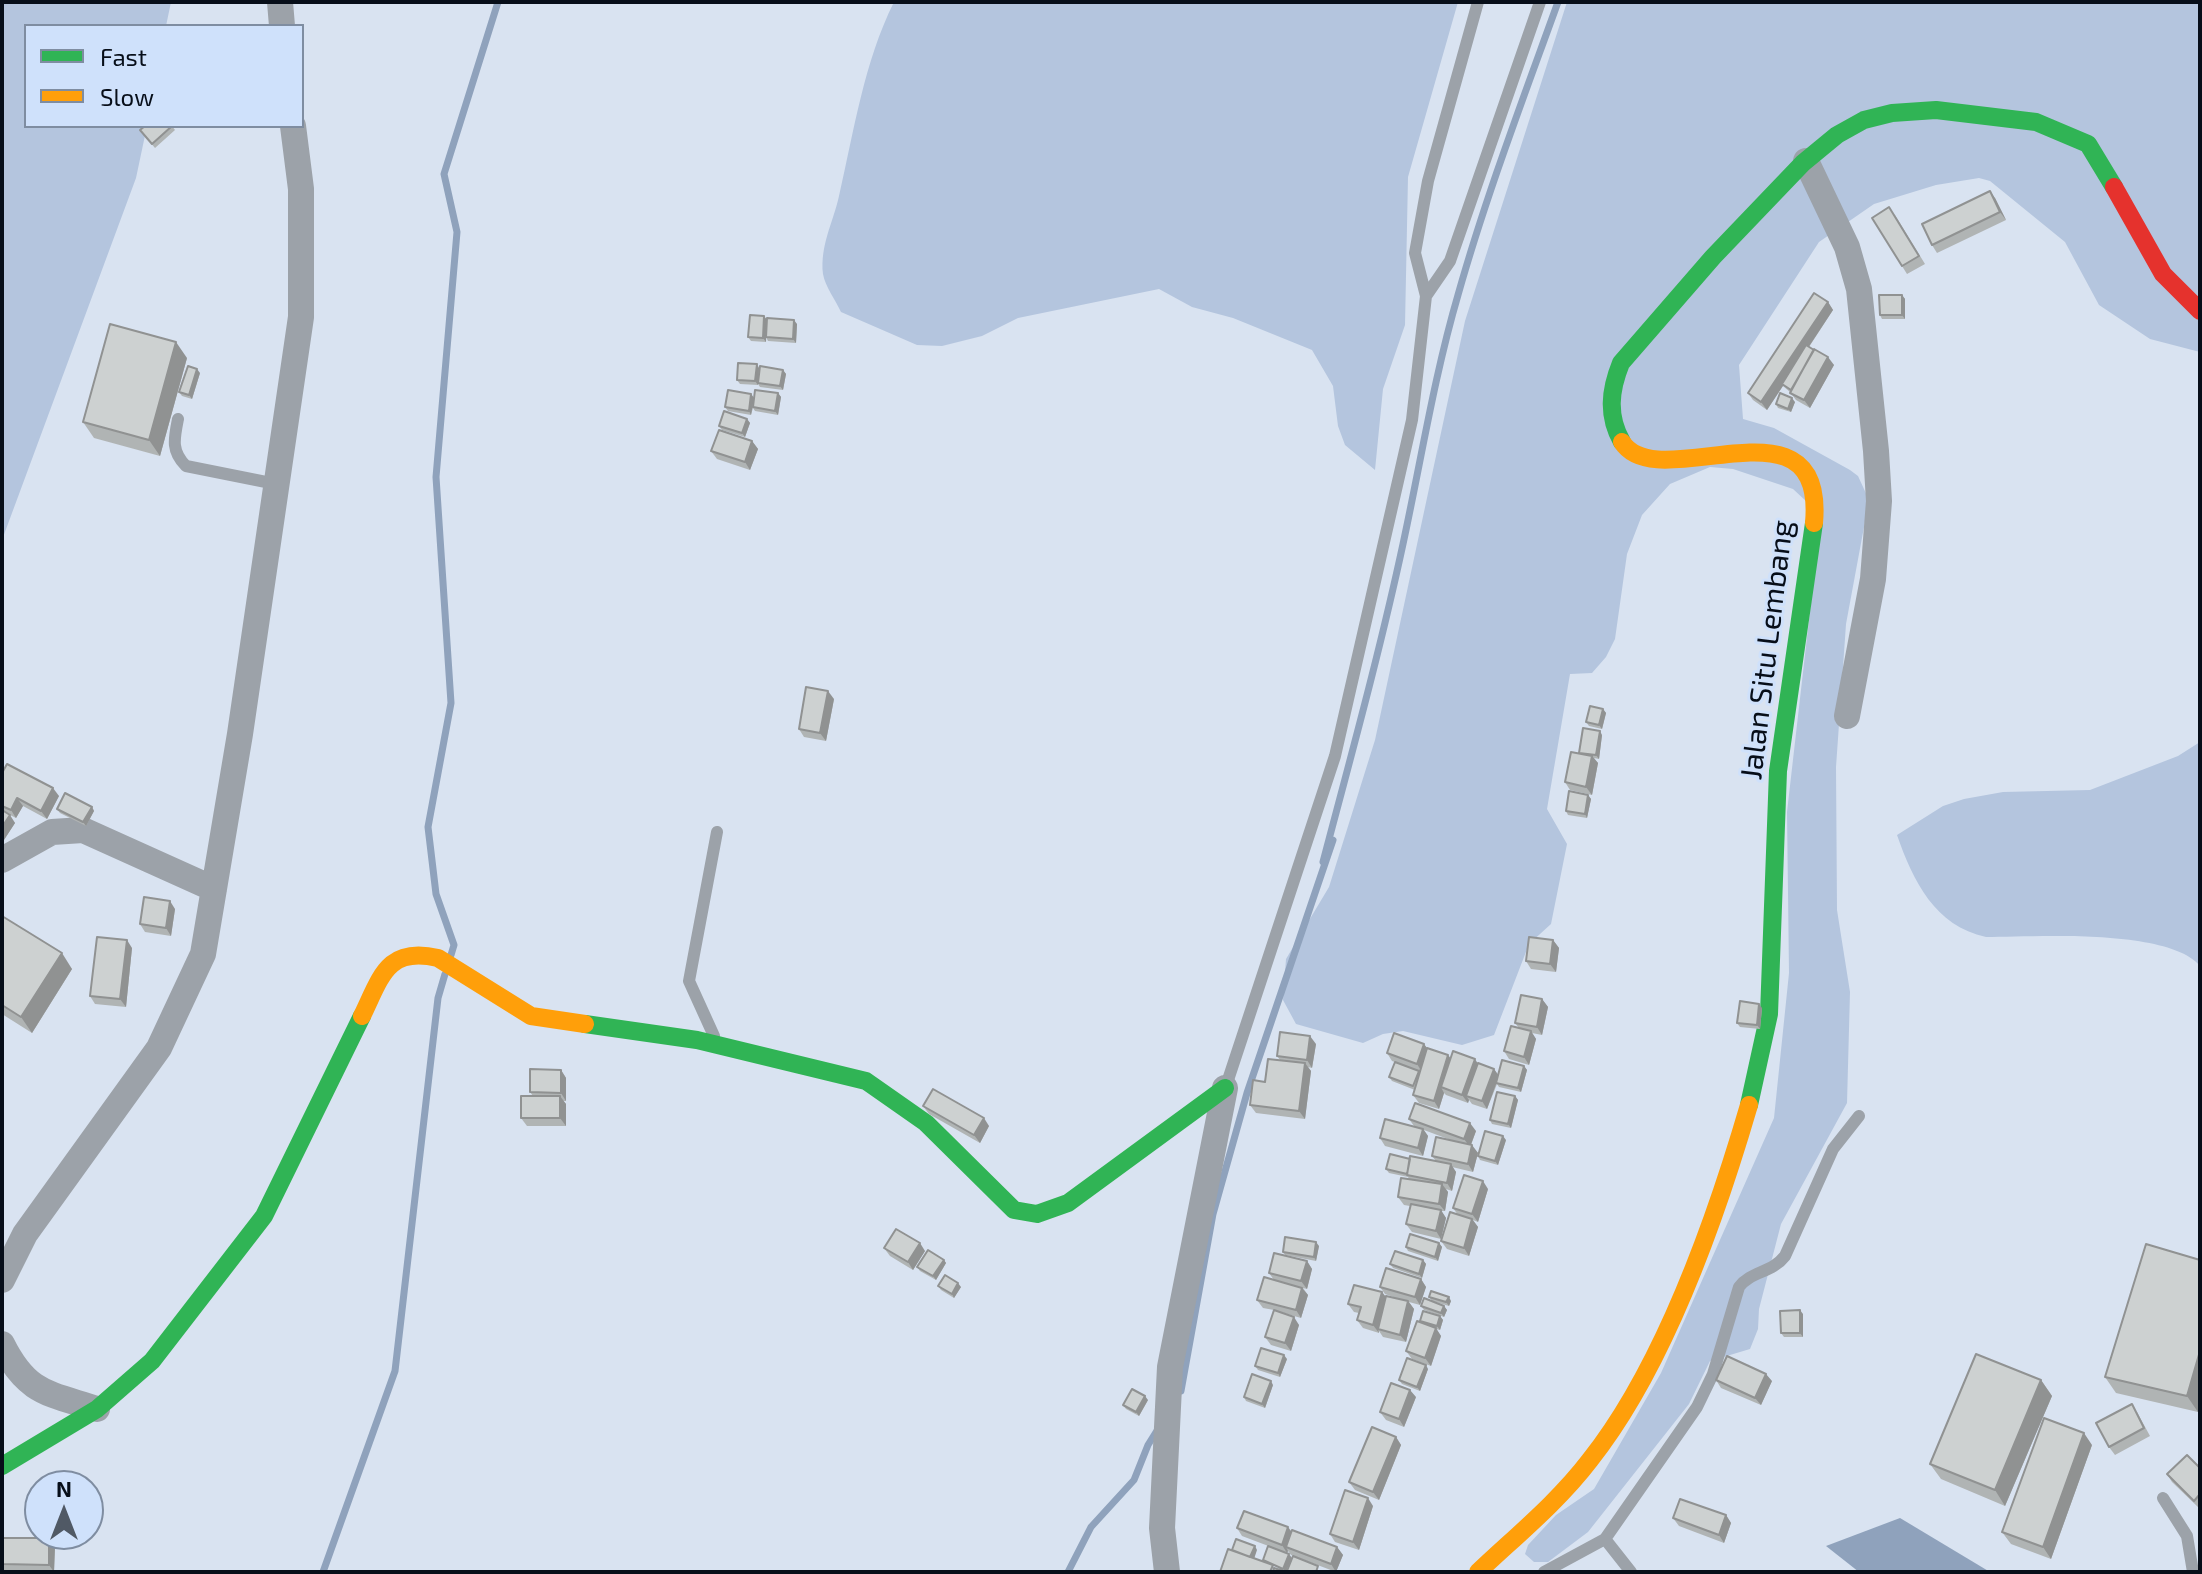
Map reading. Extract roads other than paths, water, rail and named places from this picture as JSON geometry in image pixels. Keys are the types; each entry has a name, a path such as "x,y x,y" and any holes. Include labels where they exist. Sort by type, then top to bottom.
{"street":[{"path":"280,2 282,24"},
{"name":"Jalan Situ Lembang","path":"1478,1572 1590,1460 1633,1400 1677,1305 1748,1118 1769,1020 1778,770 1808,569 1814,499 1802,471 1786,458 1761,452 1734,450 1667,462 1646,461 1616,438 1610,413 1613,384 1621,363 1720,247 1825,141 1847,129 1893,113 1949,110 2017,117 2073,135 2088,144 2099,158 2143,247 2163,279 2200,311"},
{"path":"2,1280 25,1234 159,1048 203,954 301,317 301,189 293,128"},
{"path":"1806,161 1847,247 1859,289 1876,451 1879,501 1873,579 1847,716"},
{"path":"2,860 52,832 83,830 214,889"},
{"path":"2,1466 97,1409 152,1361 264,1216 385,969 398,957 410,954 438,958 497,998 531,1016 719,1046 866,1081 889,1092 1014,1210 1029,1214 1068,1203 1225,1088"},
{"path":"1167,1572 1162,1528 1170,1367 1225,1088"},
{"path":"2,1344 12,1365 33,1388 97,1409"}],"lane":[{"path":"1225,1088 1335,756 1412,420 1426,296 1415,253 1428,181 1478,2"},
{"path":"1426,296 1450,261 1540,2"},
{"path":"178,419 173,444 177,457 186,466 276,484"},
{"path":"717,832 689,981 719,1046"},
{"path":"1544,1572 1605,1539 1697,1407 1713,1374 1739,1287 1746,1278 1777,1267 1785,1256 1833,1149 1859,1116"},
{"path":"2163,1498 2187,1536 2193,1572"},
{"path":"1605,1539 1631,1572"}],"waterway":[{"path":"451,955 454,945 436,894 428,827 451,703 436,477 457,232 444,174 498,2"},
{"path":"1181,1391 1213,1214 1247,1093 1333,840 1323,862 1385,624 1449,326 1493,184 1558,2"},
{"path":"323,1572 395,1371 438,998 445,974"},
{"path":"1068,1572 1091,1527 1134,1480 1158,1429"}]}
